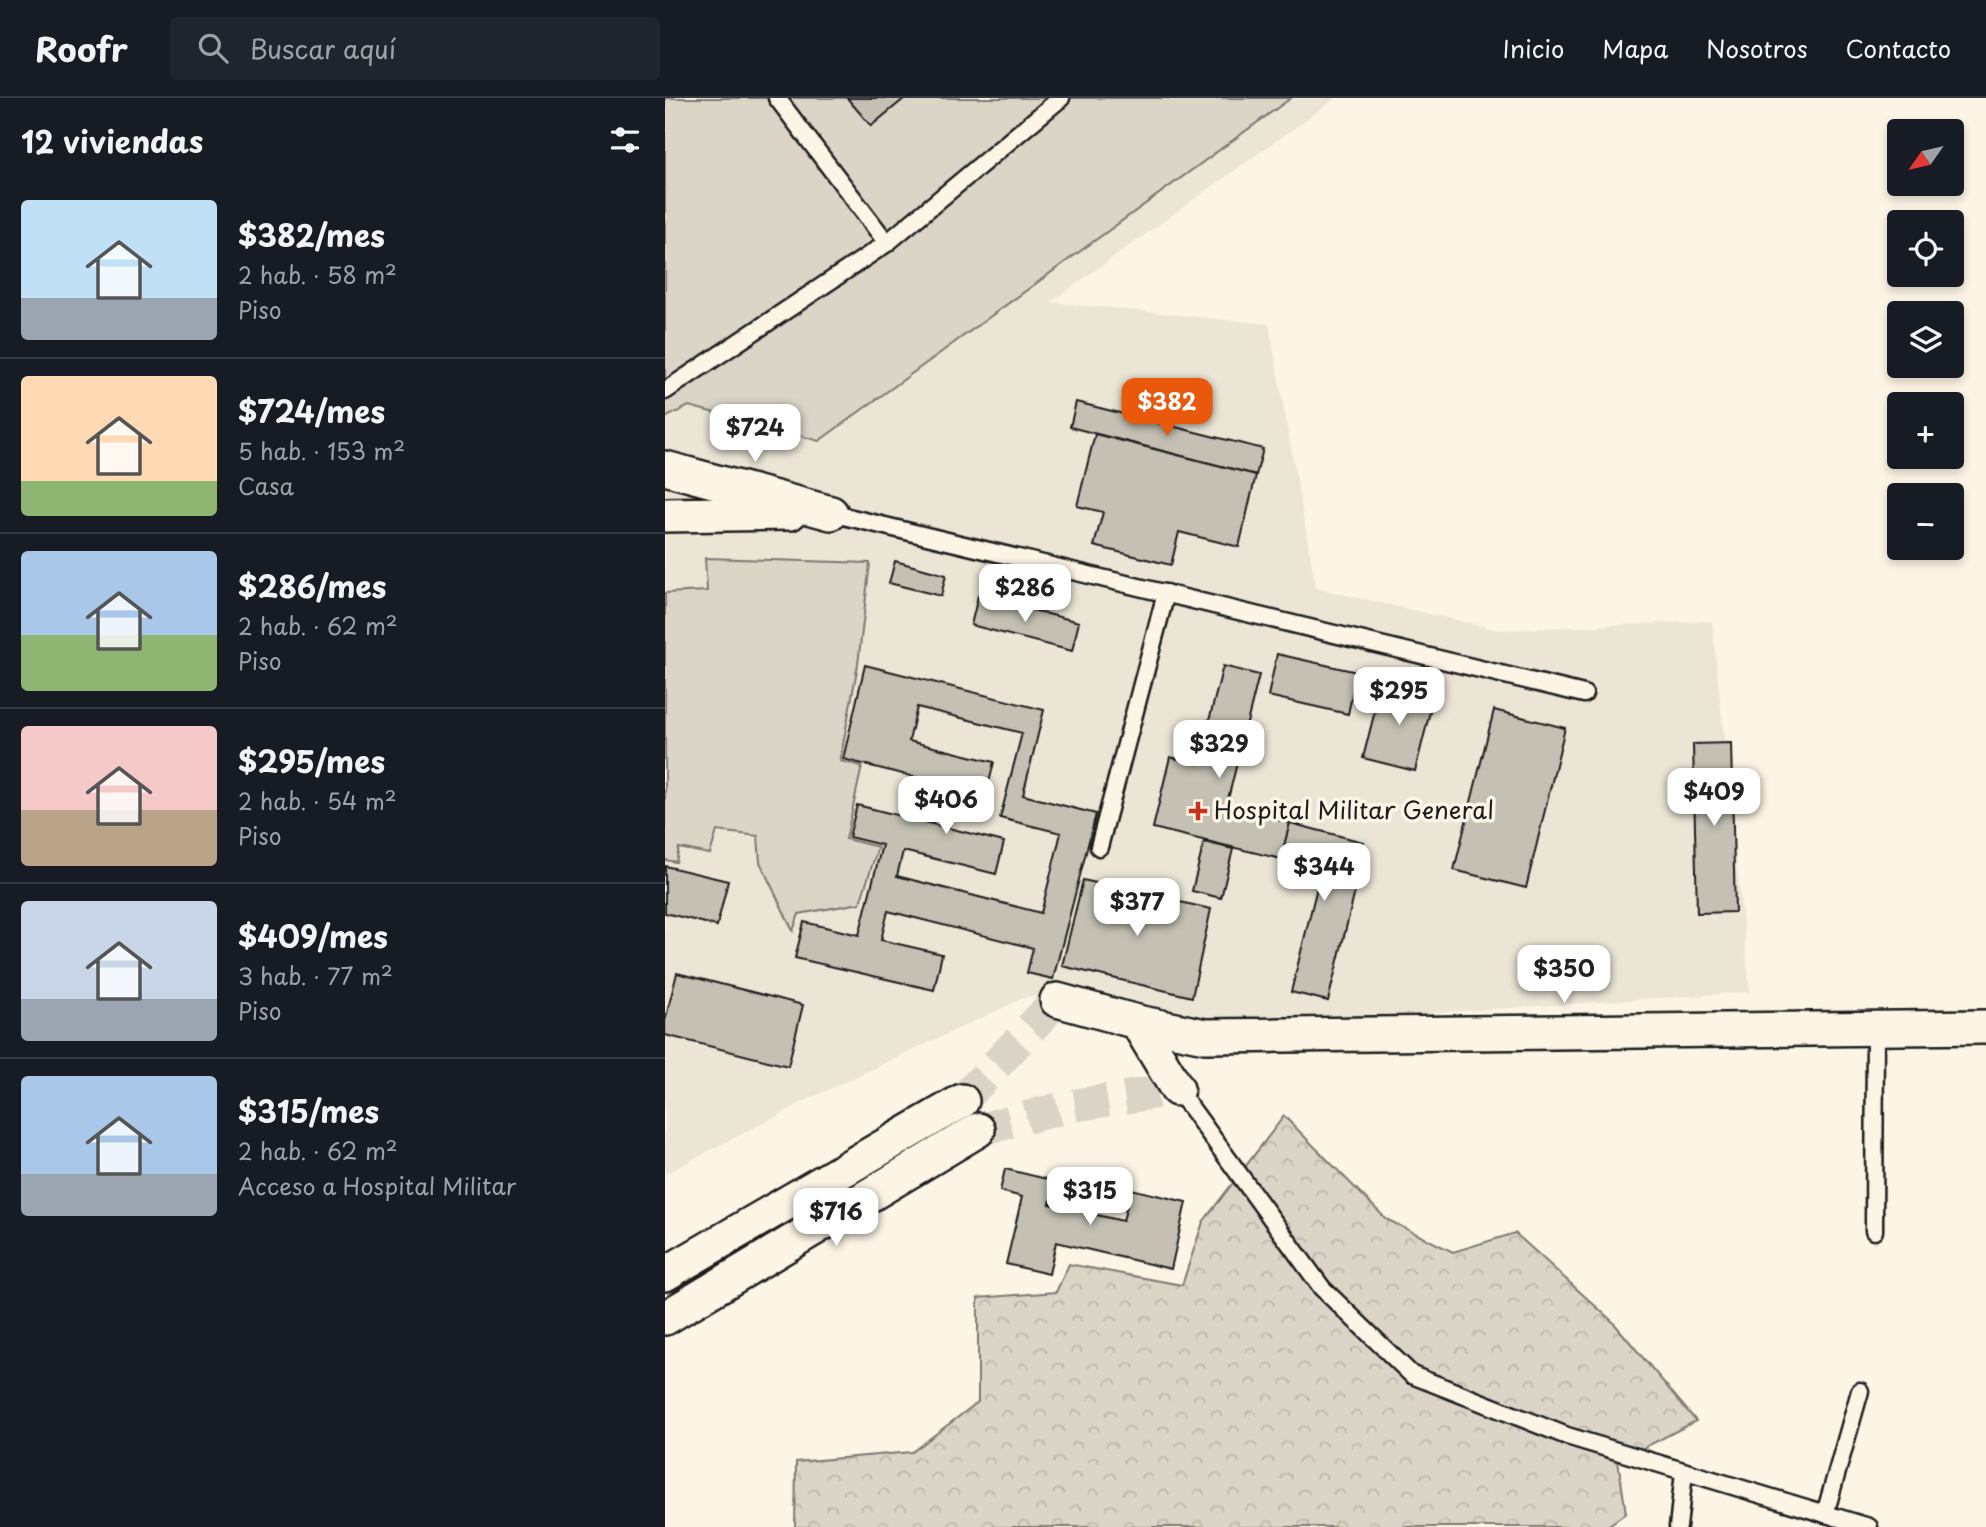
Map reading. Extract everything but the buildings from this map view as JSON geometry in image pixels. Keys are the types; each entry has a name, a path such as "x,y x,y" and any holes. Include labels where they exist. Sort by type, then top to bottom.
{"street":[{"path":"665,468 831,513"},
{"path":"665,515 831,513"},
{"path":"1057,1000 1205,1036 1986,1027"},
{"path":"1137,1021 1177,1089"},
{"path":"665,1274 962,1101"},
{"path":"665,1318 978,1130"}],"lane":[{"path":"777,98 887,243"},
{"path":"665,391 887,243 1061,98"},
{"path":"831,513 1584,694"},
{"path":"1099,847 1166,593"},
{"path":"1874,1028 1874,1231"},
{"path":"1177,1089 1322,1288 1412,1375 1567,1436 1869,1527"},
{"path":"1825,1514 1860,1391"},
{"path":"1678,1527 1684,1472"}],"shaded area":[{"name":"Hospital Militar General","path":"665,98 1336,98 1051,302 1269,324 1316,588 1499,630 1712,621 1750,992 1203,1028 1028,996 815,1096 665,1174"}],"green space":[{"path":"665,98 1291,98 819,441 689,406 665,418"},
{"path":"705,558 870,563 858,664 840,761 862,766 846,839 878,847 860,903 799,914 793,931 760,862 758,836 717,831 710,854 679,848 676,862 665,860 665,593 707,591"},
{"path":"1284,1116 1386,1219 1453,1252 1515,1233 1613,1322 1696,1421 1618,1461 1626,1513 1606,1527 795,1527 796,1462 912,1452 978,1402 978,1298 1056,1292 1069,1264 1182,1285 1203,1222"}],"tunnel":[{"path":"962,1101 1057,1000"},
{"path":"978,1130 1070,1106 1177,1089"}],"place":[{"name":"Hospital Militar General","path":"1198,811"}]}
